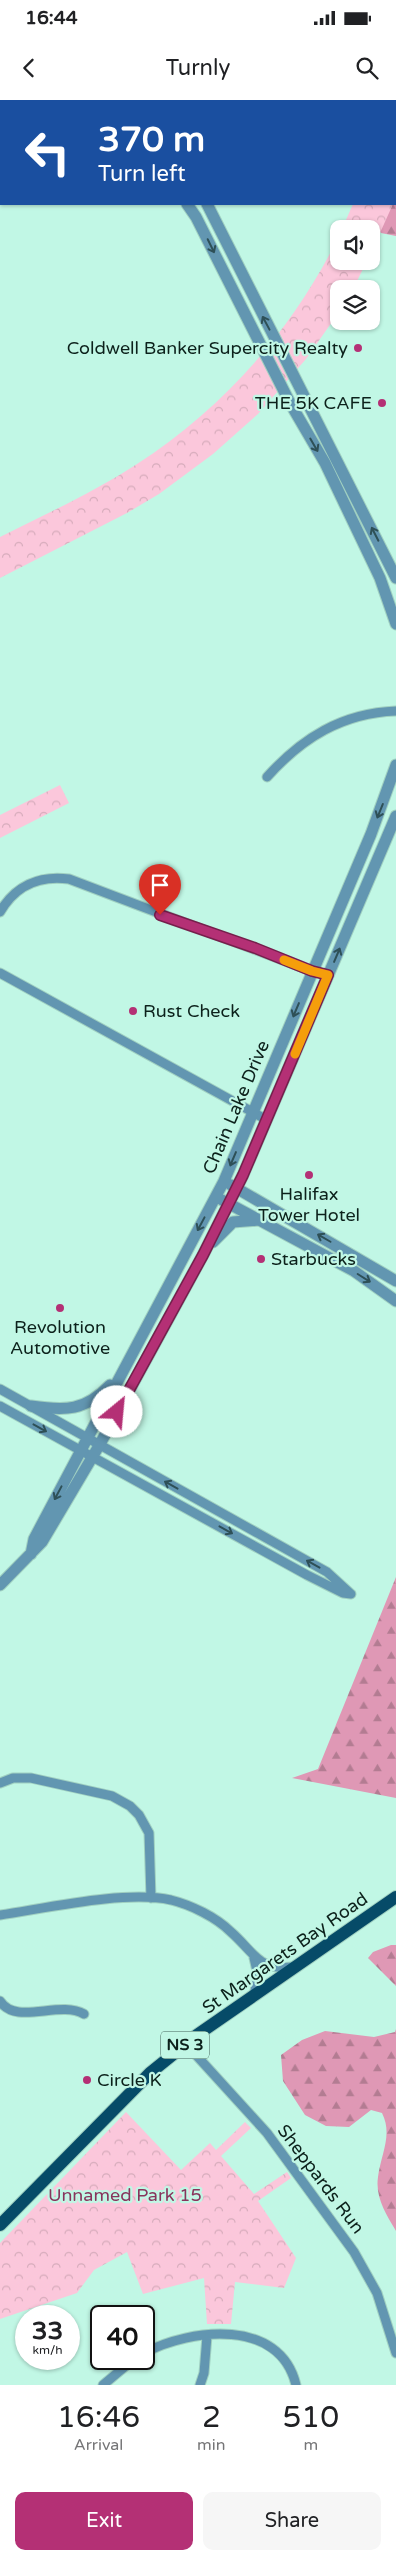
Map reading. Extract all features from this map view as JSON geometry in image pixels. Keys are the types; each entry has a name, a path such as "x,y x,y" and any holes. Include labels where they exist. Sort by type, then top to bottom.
{"main road":[{"name":"St Margarets Bay Road","path":"0,2225 150,2073 186,2044 396,1897"}],"street":[{"path":"188,205 196,217 290,403 325,463 380,578 396,624"},
{"path":"208,205 396,578"},
{"path":"267,777 296,747 324,729 363,715 396,711"},
{"name":"Chain Lake Drive","path":"31,1554 34,1539 86,1437 224,1181 371,834 396,765"},
{"name":"Chain Lake Drive","path":"0,1585 42,1542 100,1444 203,1255 267,1120 396,816"},
{"path":"0,912 12,896 25,886 44,879 69,879 312,971 328,975"},
{"path":"0,973 267,1120"},
{"path":"224,1181 396,1281"},
{"path":"216,1196 354,1271 396,1301"},
{"path":"203,1255 225,1228 233,1222 261,1220"},
{"path":"157,1306 171,1313"},
{"path":"31,1406 64,1410 79,1407 93,1401 119,1376"},
{"path":"0,1389 327,1572 351,1594 343,1593 277,1558 0,1406"},
{"path":"205,1518 211,1507"},
{"path":"277,1558 284,1547"},
{"path":"0,1783 12,1778 31,1778 107,1795 130,1806 143,1821 149,1833 151,1898"},
{"path":"0,1915 107,1899 151,1898 170,1900 205,1914 230,1930 254,1957 271,1967 296,1967"},
{"path":"254,1957 258,1974 254,1996"},
{"path":"0,2001 6,2008 18,2012 67,2008 84,2014"},
{"name":"Sheppards Run","path":"186,2044 267,2133 350,2246 377,2293 396,2353"},
{"path":"155,2348 169,2342 206,2336 237,2334 266,2344 285,2359 296,2385"},
{"path":"200,2385 204,2373 206,2336"},
{"path":"104,2385 121,2370"}],"green space":[{"path":"353,205 393,205 380,233 380,220 346,220"},
{"path":"384,205 396,205 396,236 381,233 380,220 377,220"},
{"path":"330,253 330,270 362,270 358,280 330,280 330,325 306,359 258,414 213,454 159,494 127,513 0,578 0,537 121,474 169,442 199,417 254,364 278,334 321,270"},
{"path":"60,785 69,803 0,838 0,815"},
{"path":"396,1577 396,1798 292,1778 318,1769"},
{"path":"396,1945 396,1986 368,1958 373,1952"},
{"path":"396,2029 396,2231 382,2205 378,2191 379,2169 386,2137 385,2121 382,2113 371,2110 349,2127 326,2126 305,2115 283,2081 281,2055 302,2040 325,2031 374,2037 395,2032"},
{"name":"Unnamed Park 15","path":"126,2112 181,2170 210,2143 216,2150 245,2122 251,2128 221,2156 254,2194 287,2172 291,2178 258,2201 296,2258 284,2288 235,2282 231,2324 207,2324 204,2278 143,2294 127,2252 94,2270 77,2293 41,2305 15,2305 15,2314 0,2319 0,2243"}],"slow traffic":[{"path":"284,960 328,975 295,1054"}],"place":[{"name":"Coldwell Banker Supercity Realty","path":"358,348"},
{"name":"THE 5K CAFE","path":"382,403"},
{"name":"Rust Check","path":"133,1011"},
{"name":"Halifax Tower Hotel","path":"309,1175"},
{"name":"Starbucks","path":"261,1259"},
{"name":"Revolution Automotive","path":"60,1308"},
{"name":"Circle K","path":"87,2080"}],"route":[{"path":"117,1412 203,1255 243,1175 328,975 312,971 255,948 160,915"}]}
